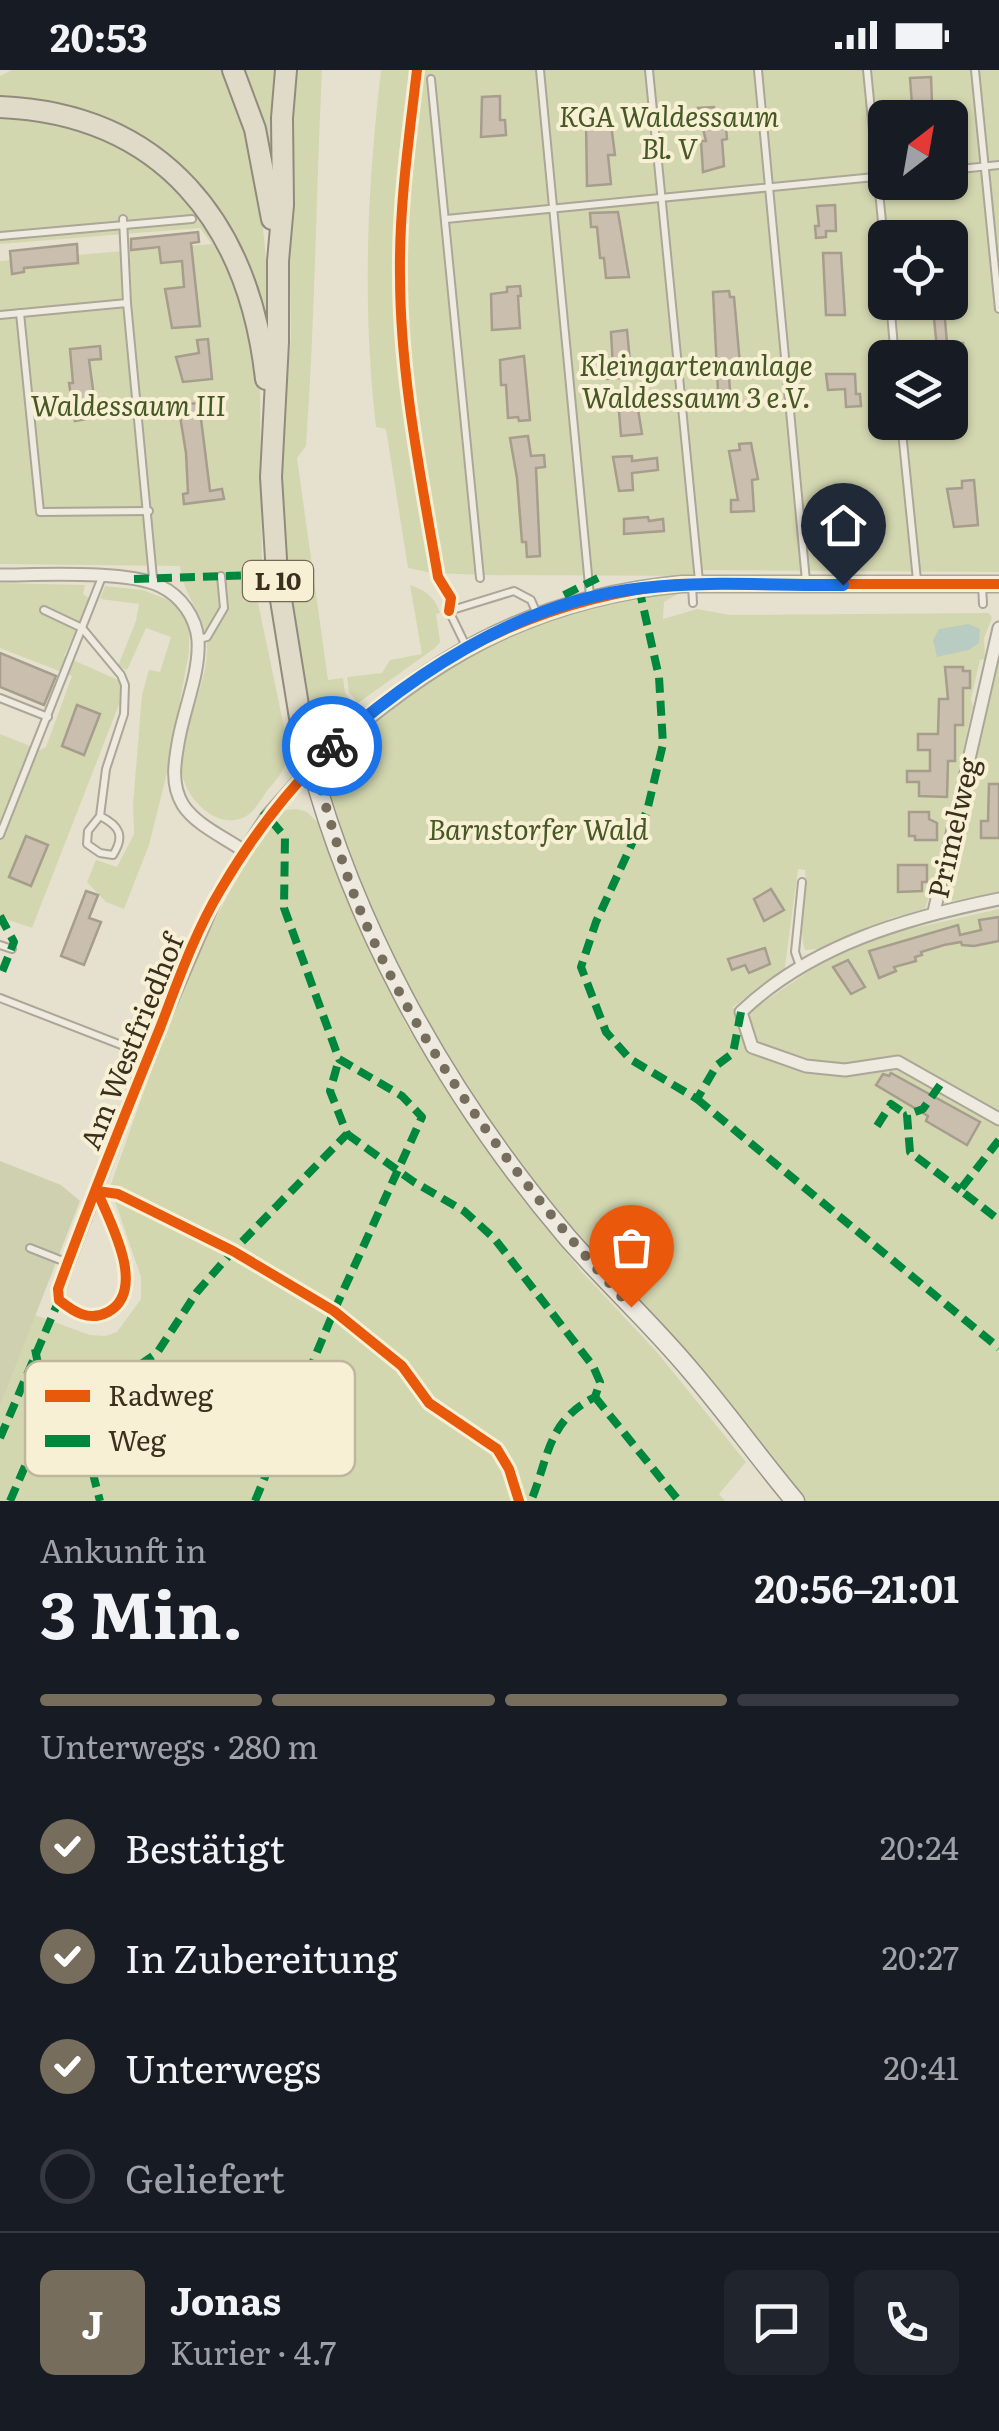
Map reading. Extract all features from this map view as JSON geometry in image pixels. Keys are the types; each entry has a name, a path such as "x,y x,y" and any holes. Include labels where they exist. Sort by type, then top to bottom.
{"highway":[{"path":"233,70 261,155 278,261"},
{"path":"272,436 286,70"},
{"path":"0,107 53,113 102,128 152,156 205,207 231,246 253,300 262,342 272,436"},
{"name":"L 10","path":"272,436 277,576 301,724"}],"main road":[{"name":"L 10","path":"301,724 361,912 376,946 472,1108 566,1235 691,1370 795,1501"}],"street":[{"path":"0,575 134,578 160,586 179,598 193,617 198,639 175,760 177,792 184,807 197,820 244,850"},
{"path":"313,764 413,680 466,647 538,615 590,598 638,588 696,584 991,584"},
{"name":"Primelweg","path":"934,912 999,628"},
{"name":"Am Westfriedhof","path":"97,1191 128,1276 116,1308 99,1317 84,1316 59,1300 58,1289 148,1055 218,893 268,816 313,764"},
{"path":"999,899 883,927 768,986 741,1012 752,1047 806,1066 845,1070 898,1062 999,1119"}],"lane":[{"path":"540,70 590,598"},
{"path":"649,70 696,584 692,602"},
{"path":"758,70 806,585"},
{"path":"867,70 871,100"},
{"path":"975,70 999,309"},
{"path":"432,79 480,578"},
{"path":"968,168 999,165"},
{"path":"446,218 868,177"},
{"path":"0,236 123,222 192,219"},
{"path":"123,222 153,578"},
{"path":"0,315 128,303"},
{"path":"20,313 40,512 149,511"},
{"path":"903,440 917,584"},
{"path":"198,639 207,637 224,608 222,576"},
{"path":"0,835 102,577"},
{"path":"983,604 991,584"},
{"path":"466,647 449,611 514,591 531,600 538,615"},
{"path":"44,610 82,628 125,685 124,714 106,768 100,816 88,830 88,844 100,854 113,855 121,842 120,832 100,816"},
{"path":"0,698 48,717"},
{"path":"801,969 795,952 802,882"},
{"path":"0,945 12,949"},
{"name":"Am Westfriedhof","path":"0,998 148,1055"},
{"path":"30,1248 68,1264"}],"green space":[{"path":"12,70 223,70 246,136 260,202 270,339 243,255 222,219 155,152 0,102 0,76"},
{"path":"239,70 279,70 276,183"},
{"path":"293,70 322,70 306,446 297,458 328,680 343,678 345,693 355,706 340,716 319,718 309,701 287,568 282,490 291,336 288,179"},
{"name":"Kleingartenanlage Waldessaum 3 e.V.","path":"381,70 999,70 999,572 698,570 691,576 483,575 408,568 386,429 376,427 369,337 370,204"},
{"name":"Waldessaum III","path":"0,114 61,121 135,152 201,214 249,301 260,387 262,566 256,593 289,751 278,777 253,810 239,819 220,819 203,809 186,786 182,772 185,740 205,668 207,639 180,566 0,564 0,261 212,244 200,228 0,244"},
{"path":"0,583 85,585 83,594 90,599 64,656 127,684 32,928 0,917 0,734 40,750 46,747 72,676 0,648"},
{"path":"410,585 429,595 438,607 440,642 358,703 349,692 347,677 382,673 390,660 422,654"},
{"path":"105,586 143,590 166,599 180,608 189,625 189,652 166,777 149,845 124,909 106,902 87,882 96,860 117,867 134,834 142,695 149,670 160,672 171,637 146,628 127,670 118,666 139,604 100,599"},
{"name":"Barnstorfer Wald","path":"678,594 664,602 663,619 697,609 730,615 989,613 992,618 984,638 985,659 980,660 971,699 973,706 925,909 892,918 821,949 805,950 805,870 798,869 784,974 766,982 732,1008 752,1010 834,954 883,935 999,909 999,1501 805,1501 688,1352 582,1243 501,1139 429,1026 370,907 346,845 328,782 334,762 347,746 421,685 515,633 612,604"},
{"path":"999,644 999,893 952,901 946,892"},
{"path":"283,810 307,812 318,823 405,1023 520,1196 583,1273 656,1351 746,1462 719,1494 725,1501 0,1501 0,1406 35,1315 90,1335 105,1336 117,1332 141,1299 141,1277 110,1187 201,949 255,849"},
{"path":"0,1161 61,1185 80,1201 0,1406"}],"shaded area":[{"path":"969,624 980,629 979,643 969,650 937,657 933,640 939,629"}],"building":[{"path":"931,77 932,100 912,100 910,78"},
{"path":"500,96 500,120 505,120 506,135 481,137 482,97"},
{"path":"714,107 716,128 726,128 727,139 722,140 724,166 703,172 701,141 706,141 698,108"},
{"path":"610,117 615,155 608,155 611,184 587,186 586,122"},
{"path":"835,205 836,231 826,231 826,237 816,238 817,206"},
{"path":"618,212 629,277 606,278 597,227 591,227 590,213"},
{"path":"198,232 199,242 191,243 200,326 172,328 165,289 184,287 182,261 161,263 159,247 131,250 131,239"},
{"path":"77,244 78,263 24,268 24,272 12,274 10,251"},
{"path":"823,253 841,253 845,315 826,315"},
{"path":"520,286 520,328 492,330 491,294"},
{"path":"729,291 730,297 734,297 740,364 728,365 730,390 718,391 713,292"},
{"path":"934,320 945,320 947,340 936,340"},
{"path":"627,330 631,372 618,372 619,378 607,379 607,368 613,368 611,332"},
{"path":"208,339 212,379 183,382 176,357 199,353 197,340"},
{"path":"100,346 101,359 89,360 96,411 85,411 86,419 75,421 69,383 73,383 70,349"},
{"path":"524,356 530,420 519,421 518,417 508,418 500,360"},
{"path":"826,374 855,374 861,406 846,407 845,389 828,390"},
{"path":"636,397 642,434 621,436 618,399"},
{"path":"199,403 210,491 222,489 224,499 184,504 183,494 188,493 186,453 179,410 188,410 187,404"},
{"path":"528,436 531,456 544,455 545,467 536,468 540,556 527,557 510,438"},
{"path":"751,443 758,479 752,480 754,511 731,512 731,500 738,500 729,451 740,450 739,444"},
{"path":"632,456 632,461 657,458 658,470 632,473 633,490 619,491 613,457"},
{"path":"974,480 978,525 954,527 947,489 962,488 962,481"},
{"path":"648,517 649,521 663,519 664,531 624,534 624,519"},
{"path":"869,529 868,559 846,561 846,531"},
{"path":"0,653 56,676 44,705 0,687"},
{"path":"945,667 970,671 970,688 963,688 963,725 955,725 955,761 948,761 947,797 919,796 919,782 907,782 907,771 930,771 930,750 918,750 918,734 938,734 939,699 948,699"},
{"path":"77,705 100,714 84,755 62,746"},
{"path":"989,784 999,784 999,838 981,838 981,821 988,821"},
{"path":"909,812 929,812 929,819 937,823 937,840 915,840 915,836 909,836"},
{"path":"26,836 48,845 31,886 9,877"},
{"path":"898,865 927,865 927,882 922,882 922,891 898,892"},
{"path":"771,889 784,910 764,921 754,899"},
{"path":"86,891 98,895 89,918 101,922 84,965 61,956"},
{"path":"999,917 999,941 974,946 961,942 921,952 916,961 894,967 896,971 879,978 869,951 958,925 960,935 981,930 979,920"},
{"path":"765,948 770,964 749,973 745,965 732,970 728,959"},
{"path":"848,960 865,987 851,994 833,967"},
{"path":"891,1073 980,1122 967,1145 876,1085 883,1074"}],"marked path":[{"path":"134,579 256,575"},
{"path":"564,595 604,575"},
{"path":"639,588 659,677 663,744 647,811 596,922 581,967 606,1032 630,1059 697,1099 717,1065 733,1053 741,1012"},
{"path":"263,811 285,837 284,908 339,1059 402,1096 422,1117 313,1361"},
{"path":"0,916 14,942 0,977"},
{"path":"145,1361 157,1353 197,1292 233,1251 347,1134 330,1091 339,1059"},
{"path":"940,1085 923,1109 907,1115 910,1152 960,1190"},
{"path":"697,1099 999,1348"},
{"path":"877,1126 891,1104 907,1115"},
{"path":"347,1134 414,1182 464,1211 494,1238 593,1366 600,1382 595,1397 567,1417 558,1429 531,1501"},
{"path":"999,1140 960,1190 999,1220"},
{"path":"33,1361 59,1300"},
{"path":"35,1349 37,1361"},
{"path":"0,1438 25,1380"},
{"path":"595,1397 679,1501"},
{"path":"10,1501 25,1466"},
{"path":"94,1476 100,1501"},
{"path":"255,1501 265,1476"}],"cycle path":[{"path":"417,70 401,223 401,313 419,464 438,577 451,598 449,611"},
{"path":"97,1191 117,1237 126,1272 125,1288 120,1302 108,1312 88,1316 59,1300 58,1289 180,975 212,905 261,828 307,773 358,723 415,680 476,644 541,615 610,595 682,584 999,584"},
{"path":"97,1191 118,1194 233,1251 334,1311 402,1366 429,1403 497,1449 509,1469 519,1501"}],"way so far":[{"path":"332,746 313,764 361,912 376,946 438,1053 514,1168 566,1235 631,1307"}],"route":[{"path":"332,746 413,680 466,647 538,615 590,598 682,584 843,585"}],"park label":[{"name":"KGA Waldessaum Bl. V","path":"669,133"}]}
